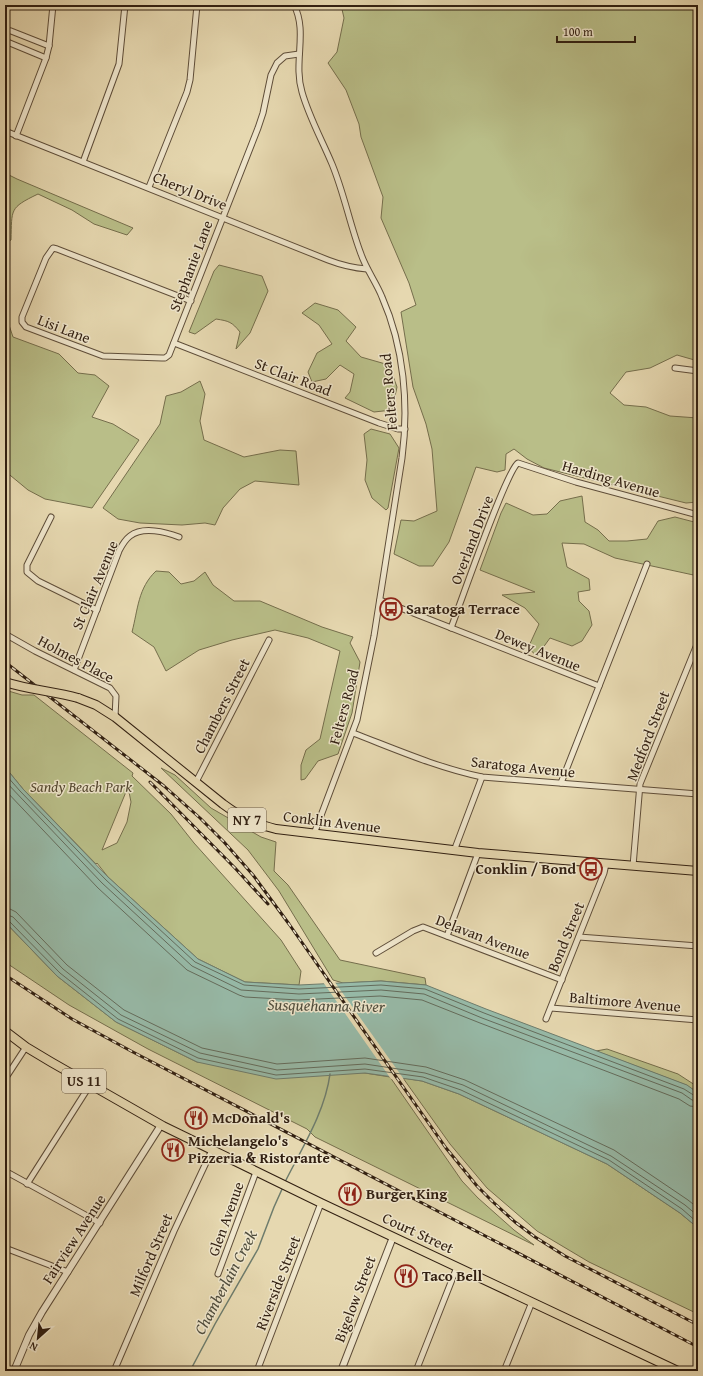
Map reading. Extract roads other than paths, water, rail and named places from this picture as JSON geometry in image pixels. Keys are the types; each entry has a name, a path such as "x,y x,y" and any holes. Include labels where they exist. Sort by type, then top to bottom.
{"main road":[{"name":"Conklin Avenue","path":"5,682 23,688 78,698 96,705 115,717 223,804 250,822 276,829 454,851 698,871"},
{"name":"Court Street","path":"5,1031 26,1047 161,1125 278,1183 678,1371"}],"street":[{"path":"16,136 46,58 49,46 53,5"},
{"path":"83,162 119,64 125,5"},
{"path":"149,188 187,92 190,80 197,5"},
{"name":"Felters Road","path":"294,5 300,20 301,32 298,74 302,92 333,166 361,254 367,269 382,296 395,334 404,387 405,429 402,458 374,636 353,734 314,834"},
{"path":"5,30 49,46"},
{"path":"5,40 46,58"},
{"name":"Stephanie Lane","path":"174,343 264,114 271,75 277,63 285,56 299,54"},
{"name":"Cheryl Drive","path":"5,131 345,266 367,269"},
{"name":"Lisi Lane","path":"174,343 169,354 165,358 103,356 26,326 22,322 22,317 46,258 53,248 191,301"},
{"name":"St Clair Road","path":"174,343 379,423 398,429 405,429"},
{"path":"675,368 698,371"},
{"name":"Harding Avenue","path":"518,463 576,482 698,515"},
{"name":"Overland Drive","path":"451,628 497,505 513,468 518,463"},
{"path":"51,517 27,565 27,572 38,581 97,610"},
{"name":"St Clair Avenue","path":"74,670 119,551 129,536 145,531 171,534 179,537"},
{"path":"561,783 648,564"},
{"name":"Dewey Avenue","path":"380,600 599,686"},
{"name":"Holmes Place","path":"5,634 110,688 116,696 115,717"},
{"name":"Chambers Street","path":"196,782 269,640"},
{"name":"Medford Street","path":"633,866 639,790 698,642"},
{"name":"Saratoga Avenue","path":"353,734 464,773 482,776 698,794"},
{"path":"454,851 482,776"},
{"path":"447,936 478,853"},
{"name":"Bond Street","path":"546,1019 604,873 606,864"},
{"name":"Delavan Avenue","path":"376,953 413,931 423,927 562,980"},
{"path":"579,937 698,946"},
{"name":"Baltimore Avenue","path":"550,1008 698,1020"},
{"path":"5,1079 26,1047"},
{"path":"27,1184 90,1085"},
{"name":"Fairview Avenue","path":"14,1371 29,1335 161,1125"},
{"name":"Milford Street","path":"114,1371 174,1231 212,1150"},
{"path":"5,1171 100,1223"},
{"name":"Glen Avenue","path":"218,1274 256,1172"},
{"name":"Riverside Street","path":"257,1371 321,1203"},
{"name":"Bigelow Street","path":"341,1371 393,1237"},
{"path":"5,1248 68,1272"},
{"path":"416,1371 457,1267"},
{"path":"504,1371 532,1302"}],"water":[{"name":"Susquehanna River","path":"5,767 23,789 108,877 198,959 245,982 299,985 381,981 426,985 687,1085 698,1093 698,1228 680,1213 607,1164 459,1094 422,1081 365,1073 276,1079 197,1062 116,1022 57,976 5,922"}],"waterway":[{"name":"Chamberlain Creek","path":"285,1182 318,1116 330,1074"},
{"name":"Chamberlain Creek","path":"190,1371 258,1249 283,1187"}],"railway":[{"path":"5,662 164,786 224,842 253,875 289,924 446,1148 477,1186 493,1202 515,1222 565,1256 698,1325"},
{"path":"150,782 235,868 268,904"},
{"path":"5,975 72,1019 131,1051 698,1347"}],"place":[{"name":"Saratoga Terrace","path":"391,609"},
{"name":"Conklin / Bond","path":"591,869"},
{"name":"McDonald's","path":"196,1118"},
{"name":"Michelangelo's Pizzeria & Ristorante","path":"173,1150"},
{"name":"Burger King","path":"350,1194"},
{"name":"Taco Bell","path":"406,1276"}],"park label":[{"name":"Sandy Beach Park","path":"81,787"}]}
